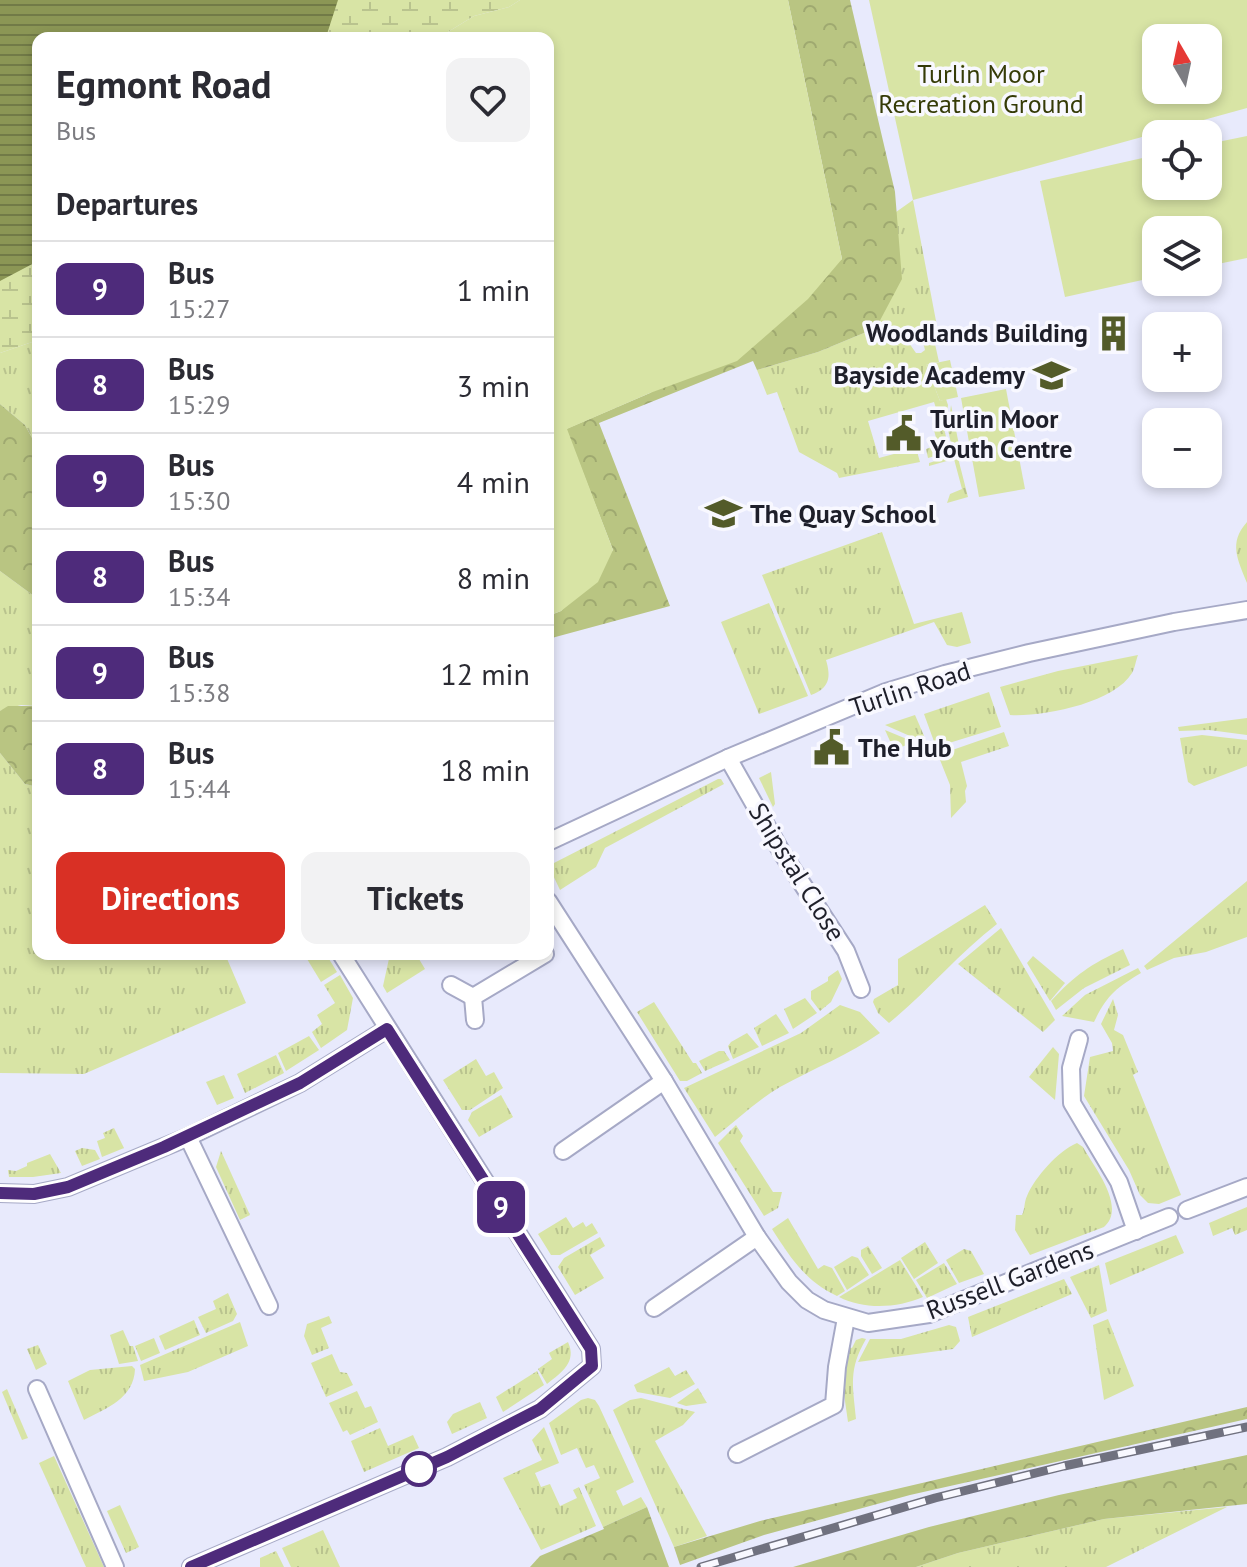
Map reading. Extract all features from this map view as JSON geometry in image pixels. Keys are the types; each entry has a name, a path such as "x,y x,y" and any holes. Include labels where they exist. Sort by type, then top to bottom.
{"street":[{"name":"Turlin Road","path":"554,839 728,758 886,692 945,674 1174,622 1247,610"},
{"name":"Shipstal Close","path":"728,758 782,853 846,951 861,989"},
{"name":"Russell Gardens","path":"554,911 664,1081 757,1237 789,1282 807,1300 824,1310 868,1323 929,1314 1169,1217"},
{"path":"554,949 570,939"},
{"path":"191,1567 447,1457 540,1409 592,1366 591,1349 387,1029 349,960"},
{"path":"473,997 535,960"},
{"path":"451,985 473,997"},
{"path":"473,997 475,1020"},
{"path":"0,1193 34,1194 68,1187 188,1137 300,1083 387,1029"},
{"path":"1079,1039 1071,1068 1072,1103 1119,1182 1136,1231"},
{"path":"563,1151 664,1081"},
{"path":"188,1137 269,1306"},
{"path":"1187,1210 1247,1187"},
{"path":"654,1308 757,1237"},
{"path":"737,1454 834,1405 846,1318"},
{"path":"37,1389 115,1567"}],"green space":[{"path":"0,0 520,0 509,7 474,16 448,32 32,32 32,342 0,353"},
{"path":"520,0 788,0 842,259 808,299 737,361 650,393 567,429 613,550 598,582 554,614 554,32 448,32 474,16 509,7"},
{"path":"788,0 850,0 895,192 902,279 876,328 818,352 757,370 753,361 599,423 670,606 554,637 554,614 561,611 613,550 566,429 650,393 842,259"},
{"name":"Turlin Moor Recreation Ground","path":"869,0 1247,0 1247,108 1203,120 1142,120 1142,137 913,200"},
{"path":"1247,136 1247,258 1222,263 1222,216 1142,216 1142,280 1065,297 1040,181 1142,158 1142,200 1222,200 1222,141"},
{"path":"913,200 940,342 935,344 939,362 926,365 940,401 946,399 948,405 944,429 950,452 928,458 926,449 938,445 932,423 940,421 934,402 868,421 879,458 916,448 920,462 839,478 837,473 799,452 777,392 767,395 757,370 818,352 876,328 896,212","holes":["910,333 918,333 925,350 921,353 916,353 909,343"]},
{"path":"32,342 32,438 25,425 0,404 0,353"},
{"path":"950,360 958,397 940,401 926,365"},
{"path":"1006,389 1025,489 979,497 961,398"},
{"path":"0,404 25,425 32,438 32,595 0,571"},
{"path":"951,405 960,450 953,452 948,430"},
{"path":"957,454 968,497 947,503 950,494 962,489 954,459 929,466 929,463"},
{"path":"1247,522 1247,583 1236,544"},
{"path":"882,532 914,624 962,612 971,643 957,647 947,645 934,622 826,660 828,681 811,695 762,575"},
{"path":"0,571 32,595 32,706 21,705 0,711"},
{"path":"769,603 808,696 759,714 721,622"},
{"path":"1138,655 1132,673 1123,684 1077,706 1040,714 1010,715 1000,687 1058,671"},
{"path":"989,692 1001,727 936,747 924,714"},
{"path":"8,706 32,706 32,786 25,784 0,753 0,711"},
{"path":"915,715 925,738 919,740 885,725"},
{"path":"1247,718 1247,735 1209,730 1179,731 1178,727"},
{"path":"885,730 914,742 894,750"},
{"path":"1004,732 1009,746 961,762 967,786 966,802 951,818 950,785 938,755"},
{"path":"1202,735 1247,740 1247,766 1194,786 1188,782 1180,738"},
{"path":"0,753 25,784 32,786 32,960 228,960 246,1003 84,1074 0,1073"},
{"path":"771,772 775,804 773,807 759,778"},
{"path":"718,779 724,784 605,848 596,867 560,890 554,877 554,863"},
{"path":"1247,881 1247,937 1206,952 1174,958 1147,970 1144,966"},
{"path":"985,905 997,924 889,1023 878,1013 873,1002 898,985 898,959"},
{"path":"1001,928 1055,1020 1043,1032 958,964"},
{"path":"1123,949 1130,965 1084,988 1056,1010 1051,1001 1068,984 1092,965"},
{"path":"1033,956 1065,983 1050,1001 1027,963"},
{"path":"308,960 330,960 337,972 321,982"},
{"path":"389,960 420,960 425,969 387,993 383,986"},
{"path":"1138,968 1141,973 1113,993 1094,1022 1062,1016 1085,995"},
{"path":"838,970 842,979 831,1002 820,1011 811,999 811,991 828,981 828,977"},
{"path":"340,975 353,998 347,1030 321,1048 312,1032 322,1024 317,1015 335,1003 324,985"},
{"path":"805,998 817,1013 793,1029 784,1009"},
{"path":"1113,999 1118,1015 1114,1030 1123,1035 1138,1072 1133,1075 1181,1195 1159,1204 1148,1203 1140,1195 1129,1170 1084,1096 1090,1057 1113,1051 1101,1024"},
{"path":"654,1002 702,1073 680,1081 637,1012"},
{"path":"840,1005 860,1012 880,1033 771,1092 715,1137 684,1088 801,1033"},
{"path":"776,1014 789,1033 762,1046 754,1028"},
{"path":"747,1033 759,1047 733,1059 728,1046"},
{"path":"309,1036 319,1050 286,1071 278,1053"},
{"path":"1053,1047 1059,1054 1055,1100 1029,1077"},
{"path":"724,1051 730,1060 705,1071 699,1061"},
{"path":"276,1055 284,1073 245,1093 237,1074"},
{"path":"476,1059 486,1076 494,1072 503,1088 470,1110 462,1110 443,1080"},
{"path":"224,1075 234,1098 217,1105 206,1082"},
{"path":"501,1095 513,1117 479,1137 468,1120 472,1112"},
{"path":"736,1125 743,1136 740,1141 773,1192 782,1192 778,1208 764,1216 718,1143"},
{"path":"114,1128 124,1148 102,1157 97,1141 105,1138 103,1133"},
{"path":"1077,1143 1083,1147 1106,1187 1112,1209 1110,1219 1104,1227 1030,1255 1015,1230 1016,1215 1022,1215 1027,1196 1041,1173 1062,1152"},
{"path":"82,1148 95,1150 100,1159 82,1166 75,1151"},
{"path":"221,1151 250,1215 240,1220 216,1167"},
{"path":"50,1154 61,1173 9,1177 8,1170 16,1171"},
{"path":"1247,1207 1247,1230 1235,1235 1232,1228 1213,1236 1209,1223"},
{"path":"566,1217 573,1228 583,1222 586,1227 592,1223 598,1233 560,1255 551,1255 538,1234"},
{"path":"788,1218 818,1269 824,1265 832,1268 845,1291 837,1296 826,1290 807,1276 792,1259 772,1229"},
{"path":"1176,1235 1184,1253 1110,1285 1105,1263"},
{"path":"600,1237 605,1246 590,1255 604,1278 575,1295 558,1267 564,1258"},
{"path":"925,1242 938,1263 914,1279 901,1258"},
{"path":"868,1246 882,1268 872,1274 861,1256 861,1250"},
{"path":"964,1249 971,1251 984,1274 959,1283 946,1260"},
{"path":"852,1256 858,1258 869,1275 847,1290 834,1267"},
{"path":"900,1260 923,1297 903,1303 870,1306 839,1297"},
{"path":"944,1263 957,1284 927,1298 916,1280"},
{"path":"1099,1265 1107,1311 1091,1318 1070,1277"},
{"path":"1064,1279 1072,1294 972,1337 968,1317"},
{"path":"228,1293 237,1314 233,1321 206,1333 198,1317 216,1309 213,1301"},
{"path":"329,1316 332,1323 321,1328 329,1348 312,1355 304,1336 307,1324"},
{"path":"1108,1319 1134,1386 1104,1400 1093,1325"},
{"path":"194,1320 200,1335 165,1350 159,1336"},
{"path":"240,1322 248,1346 188,1372 144,1381 140,1365"},
{"path":"949,1325 956,1327 960,1341 953,1349 858,1362 870,1339 901,1339"},
{"path":"123,1330 138,1361 119,1364 110,1335"},
{"path":"154,1338 160,1353 141,1361 135,1346"},
{"path":"866,1339 856,1360 853,1378 856,1419 848,1422 843,1387 849,1347 852,1348 856,1340"},
{"path":"568,1342 569,1361 563,1371 547,1384 538,1369 552,1359 549,1353"},
{"path":"38,1345 47,1364 36,1370 27,1349"},
{"path":"332,1354 340,1372 347,1373 353,1385 326,1397 311,1363"},
{"path":"132,1366 135,1369 133,1379 124,1395 84,1420 68,1381 90,1370"},
{"path":"669,1367 675,1376 686,1370 695,1384 670,1398 637,1392 634,1385"},
{"path":"537,1371 544,1385 503,1412 496,1397"},
{"path":"698,1388 707,1403 686,1406 677,1403"},
{"path":"7,1389 28,1438 22,1440 2,1392"},
{"path":"357,1391 365,1408 371,1406 378,1422 350,1435 347,1430 343,1432 329,1403"},
{"path":"588,1398 595,1400 599,1406 634,1482 616,1491 623,1506 641,1497 647,1507 603,1527 584,1485 600,1478 594,1465 586,1468 577,1448 561,1455 549,1423"},
{"path":"641,1398 695,1412 683,1425 655,1441 707,1536 674,1547 613,1410 630,1400"},
{"path":"480,1402 487,1418 452,1434 447,1422 453,1414"},
{"path":"1247,1407 1247,1419 910,1495 764,1535 680,1565 674,1547 760,1521"},
{"path":"544,1427 559,1463 535,1473 541,1487 550,1484 560,1506 577,1498 573,1490 579,1487 596,1526 541,1550 503,1478 542,1460 532,1440"},
{"path":"380,1428 388,1446 413,1435 419,1448 364,1472 351,1441"},
{"path":"1247,1455 1247,1504 1104,1519 958,1553 916,1567 793,1567 929,1527 1059,1495"},
{"path":"54,1456 104,1567 86,1567 39,1463"},
{"path":"120,1505 139,1547 126,1553 107,1511"},
{"path":"647,1507 669,1567 530,1567 540,1556"},
{"path":"1227,1507 1106,1567 916,1567 958,1553 1104,1519"},
{"path":"323,1530 340,1567 291,1567 282,1548"},
{"path":"276,1551 284,1567 260,1567 260,1558"}],"shaded area":[{"path":"0,0 338,0 328,32 32,32 32,264 0,281"}],"railway":[{"path":"701,1567 935,1498 1064,1466 1247,1427"}],"bus line":[{"name":"9","path":"0,1193 47,1193 68,1187 188,1137 300,1083 387,1029 591,1349 592,1366 540,1409 447,1457 191,1567"}],"place":[{"name":"Woodlands Building","path":"1114,333"},
{"name":"Bayside Academy","path":"1051,375"},
{"name":"Turlin Moor Youth Centre","path":"904,434"},
{"name":"The Quay School","path":"724,514"},
{"name":"The Hub","path":"832,748"}]}
